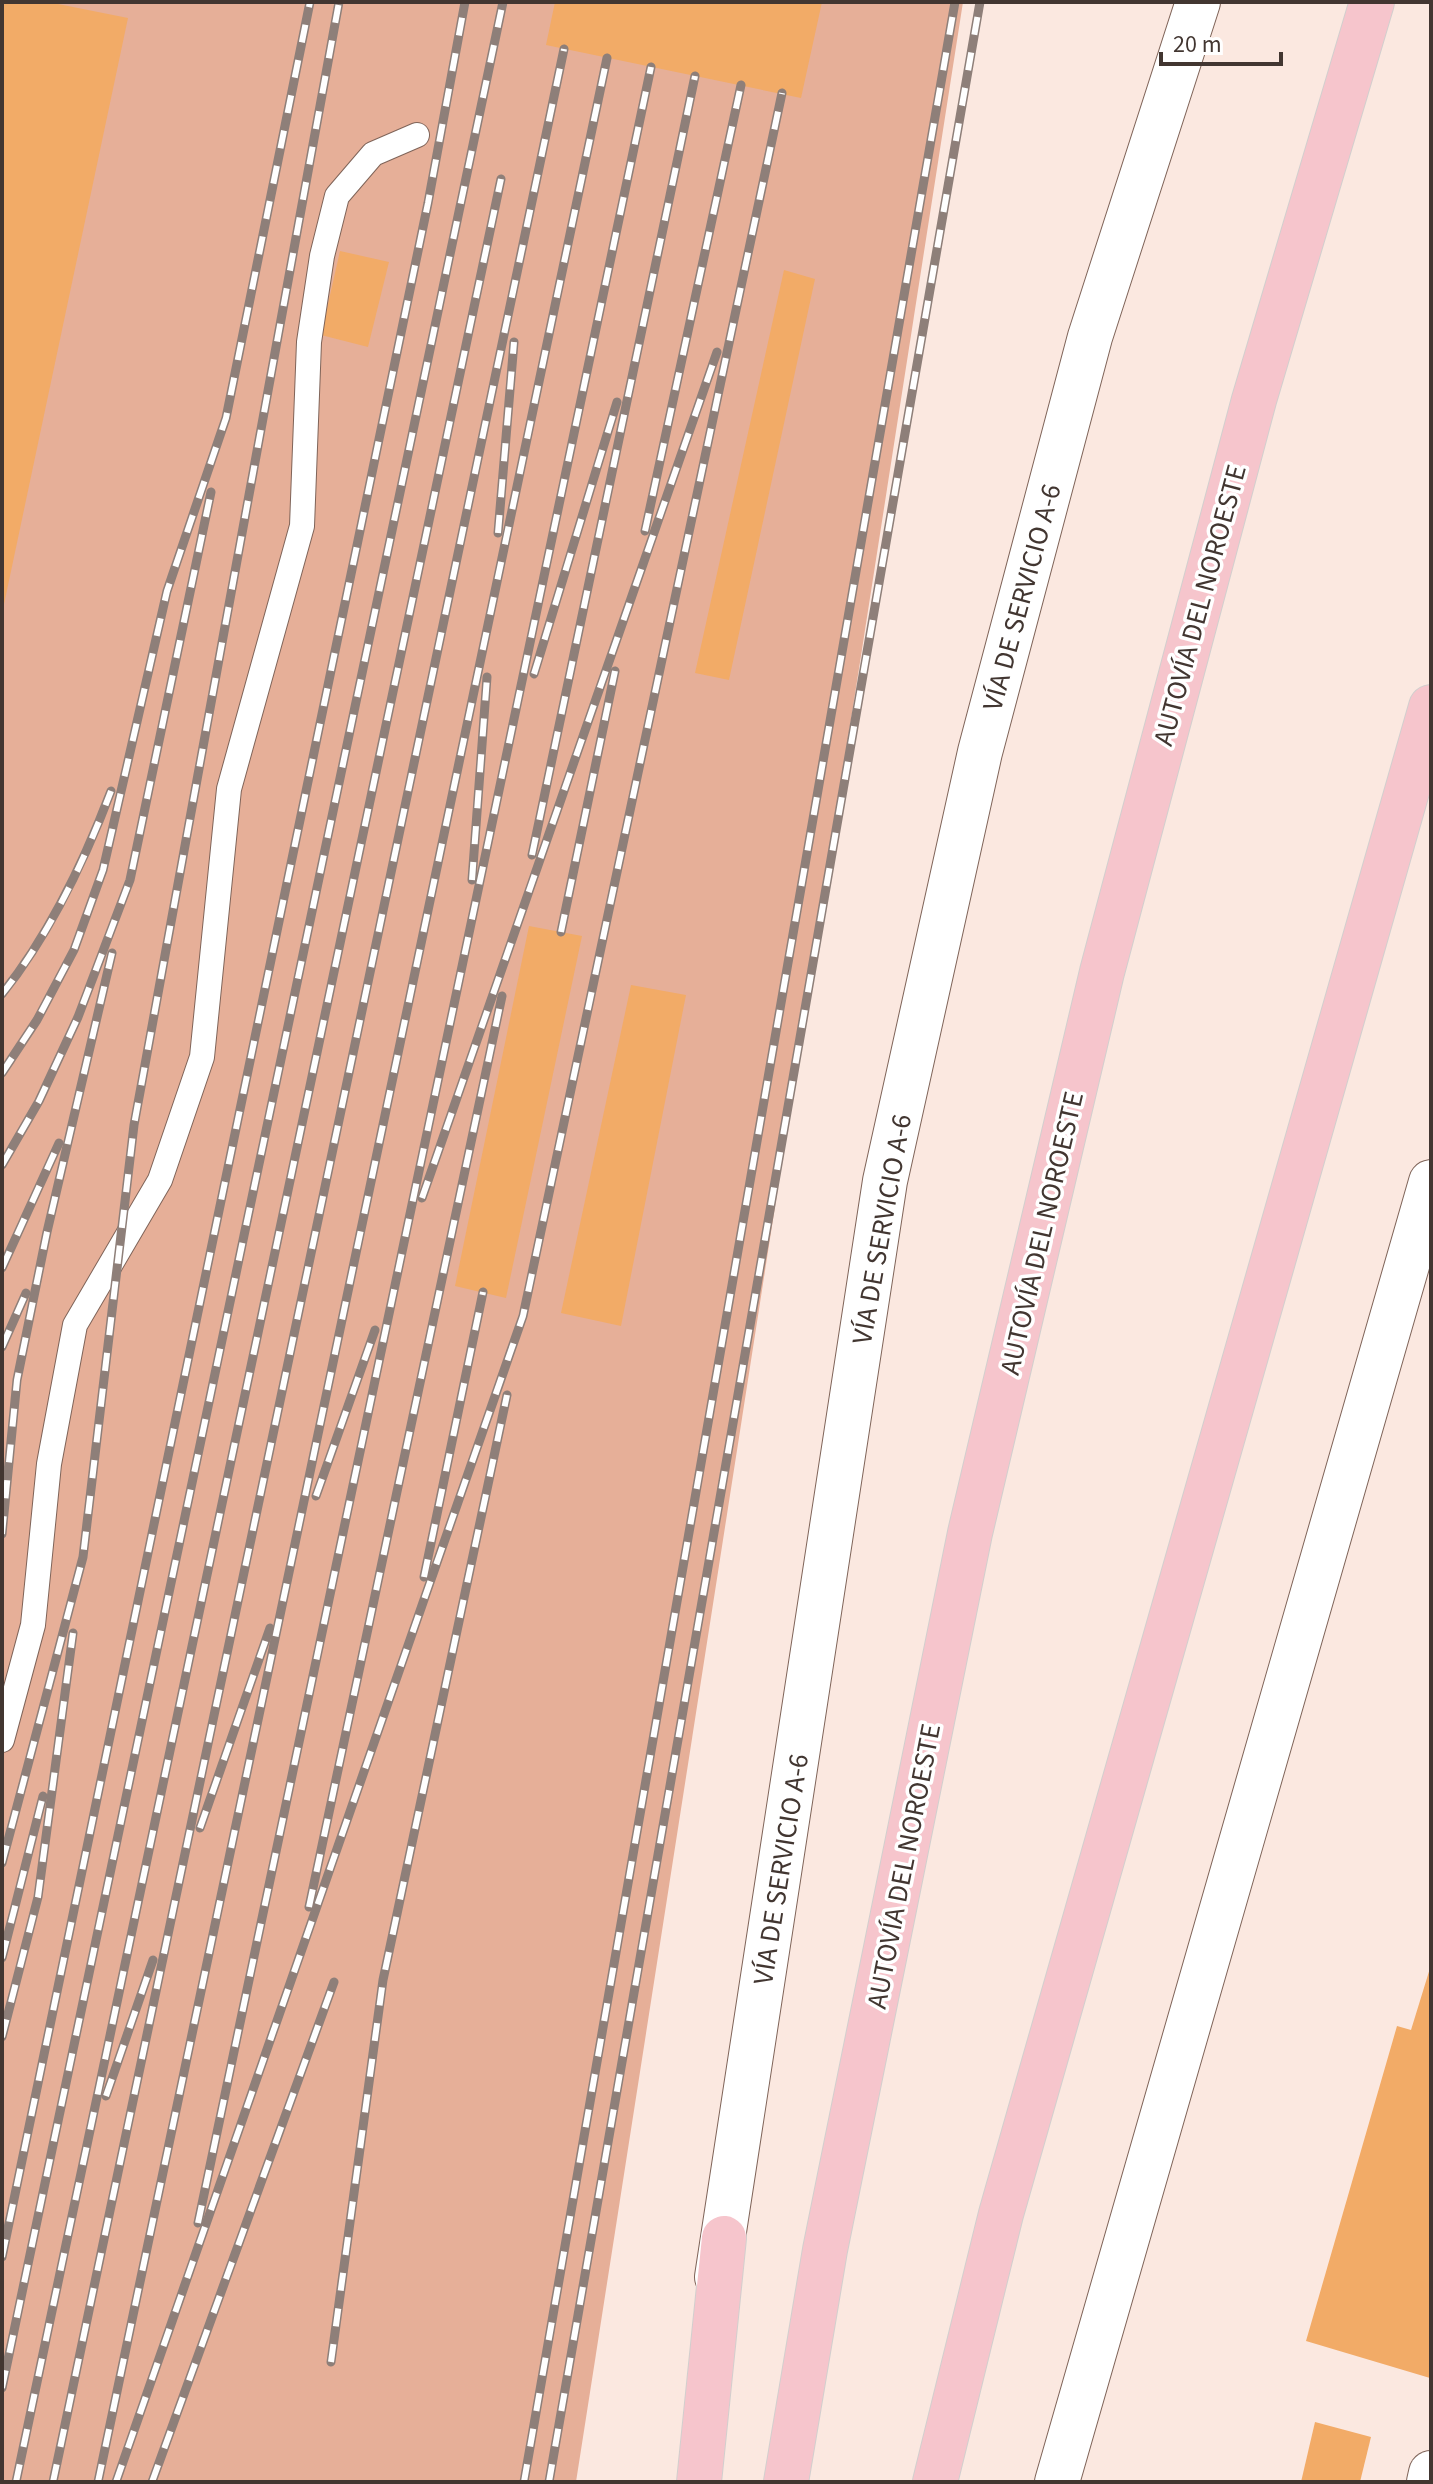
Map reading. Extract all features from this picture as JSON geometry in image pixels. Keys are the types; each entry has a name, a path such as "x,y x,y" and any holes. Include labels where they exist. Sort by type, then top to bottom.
{"highway":[{"name":"AUTOVÍA DEL NOROESTE","path":"786,2482 825,2250 970,1533 1081,1063 1254,400 1372,2"},
{"path":"935,2482 1001,2214 1431,707"},
{"path":"699,2482 724,2238"}],"street":[{"name":"VÍA DE SERVICIO A-6","path":"682,2482 724,2238 885,1181 980,752 1090,337 1198,2"},
{"path":"1057,2482 1431,1182"},
{"path":"1365,1416 1431,1269"},
{"path":"1429,2482 1431,2473"}],"lane":[{"path":"2,1740 33,1625 49,1464 75,1325 160,1180 202,1057 229,789 302,526 309,342 322,256 337,196 373,154 417,135"}],"shaded area":[{"path":"2,2 963,2 576,2482 2,2482"}],"building":[{"path":"2,2 48,2 128,18 3,609"},
{"path":"555,2 822,2 801,98 546,45"},
{"path":"340,251 389,262 368,347 321,335"},
{"path":"784,270 815,279 729,680 695,673"},
{"path":"529,926 582,936 506,1298 455,1286"},
{"path":"631,985 686,995 621,1326 561,1313"},
{"path":"1431,1965 1430,2378 1306,2341 1397,2026 1411,2030"},
{"path":"1315,2422 1371,2437 1360,2482 1301,2482"}],"railway":[{"path":"2,1073 37,1020 74,950 103,870 167,591 226,418 310,2"},
{"path":"2,1863 83,1557 134,1125 339,2"},
{"path":"2,2257 428,203 465,2"},
{"path":"2,2388 503,2"},
{"path":"524,2482 955,2"},
{"path":"549,2482 980,2"},
{"path":"53,2482 564,49"},
{"path":"98,2482 607,58"},
{"path":"198,2223 651,67"},
{"path":"532,855 695,76"},
{"path":"645,531 741,85"},
{"path":"116,2482 523,1316 782,93"},
{"path":"16,2482 501,179"},
{"path":"498,533 514,342"},
{"path":"422,1198 717,352"},
{"path":"534,674 617,402"},
{"path":"2,1165 39,1101 78,1017 130,880 211,492"},
{"path":"561,932 615,671"},
{"path":"472,880 487,677"},
{"path":"2,994 35,947 64,897 111,791"},
{"path":"2,1534 17,1380 47,1232 112,953"},
{"path":"309,1907 502,996"},
{"path":"2,1268 59,1143"},
{"path":"424,1577 483,1292"},
{"path":"2,1347 26,1293"},
{"path":"316,1496 375,1330"},
{"path":"331,2362 383,1980 507,1395"},
{"path":"200,1828 270,1628"},
{"path":"2,2037 38,1897 73,1633"},
{"path":"2,1958 43,1796"},
{"path":"106,2096 153,1960"},
{"path":"152,2482 334,1982"}]}
